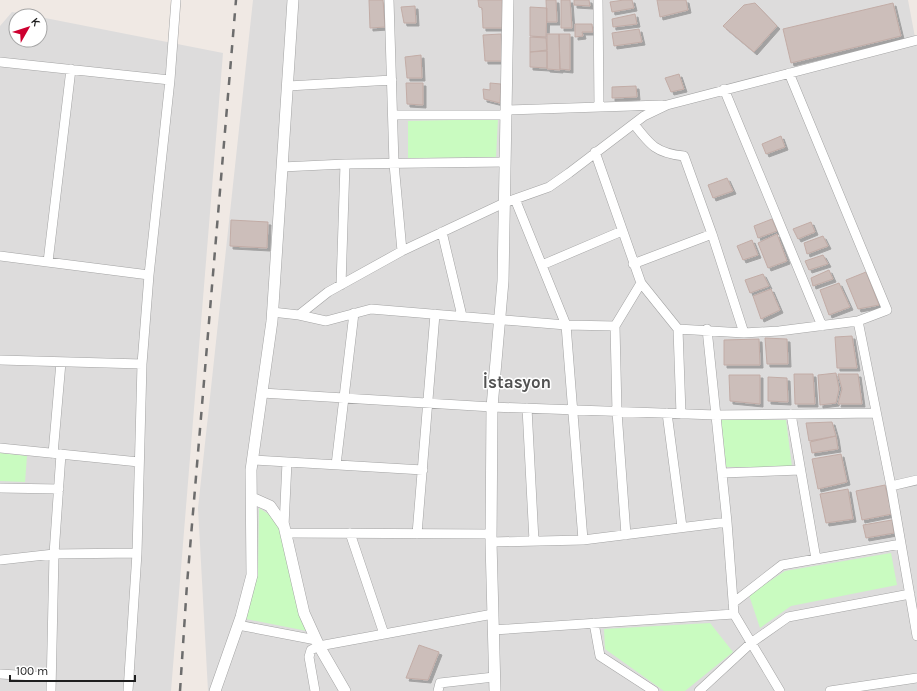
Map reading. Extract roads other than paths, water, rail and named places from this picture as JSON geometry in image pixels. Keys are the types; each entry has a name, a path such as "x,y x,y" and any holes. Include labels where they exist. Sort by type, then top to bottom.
{"street":[{"path":"128,691 137,553 142,364 149,275 170,80 176,0"},
{"path":"216,691 238,625 252,575 253,460 272,312 293,0"},
{"path":"389,0 394,164 402,251"},
{"path":"495,691 491,538 492,407 509,201 505,162 508,0"},
{"path":"598,0 599,107"},
{"path":"299,314 328,292 402,251 509,201 549,186 569,173 644,116 667,105 917,40"},
{"path":"0,62 170,80"},
{"path":"48,262 71,69"},
{"path":"678,329 708,329 744,333 822,326 858,321 887,310 789,73"},
{"path":"288,86 392,80"},
{"path":"724,89 822,326"},
{"path":"393,115 667,105"},
{"path":"634,124 650,145 669,155 684,156 712,234 744,333"},
{"path":"595,152 633,264 641,283 678,329 681,414"},
{"path":"282,167 345,164 505,162"},
{"path":"342,285 345,164"},
{"path":"509,201 542,265 566,325 583,540"},
{"path":"542,265 622,231"},
{"path":"442,232 462,316"},
{"path":"633,264 712,234"},
{"path":"0,256 149,275"},
{"path":"626,535 618,412 615,326 641,283"},
{"path":"272,312 299,314 326,321 371,309 566,325 615,326"},
{"path":"336,465 354,313"},
{"path":"417,534 429,403 435,314"},
{"path":"858,321 891,486 917,636"},
{"path":"708,329 727,522 734,614 780,691"},
{"path":"0,360 142,364"},
{"path":"51,691 54,554 58,489 57,454 61,362"},
{"path":"262,393 492,407 618,412 716,415 876,413"},
{"path":"527,408 534,541"},
{"path":"667,413 682,527"},
{"path":"791,414 816,559"},
{"path":"0,448 139,462"},
{"path":"253,460 423,470"},
{"path":"287,462 285,529 304,614 318,643 345,691"},
{"path":"722,473 800,470"},
{"path":"891,486 917,480"},
{"path":"0,488 58,489"},
{"path":"252,498 270,506 285,529"},
{"path":"285,529 350,533 417,534 534,541 583,540 727,522"},
{"path":"350,533 384,634"},
{"path":"733,603 782,565 901,544"},
{"path":"0,560 54,554 137,553"},
{"path":"699,691 751,643 788,617 910,594"},
{"path":"238,625 318,643 384,634 493,614"},
{"path":"493,630 734,614"},
{"path":"594,624 600,656 654,691"},
{"path":"315,691 309,657 311,650 318,643"},
{"path":"0,674 51,677"},
{"path":"438,691 440,684 494,677"},
{"path":"830,691 917,678"}],"railway":[{"path":"180,691 187,584 236,0"}],"district":[{"name":"İstasyon","path":"517,382"}]}
